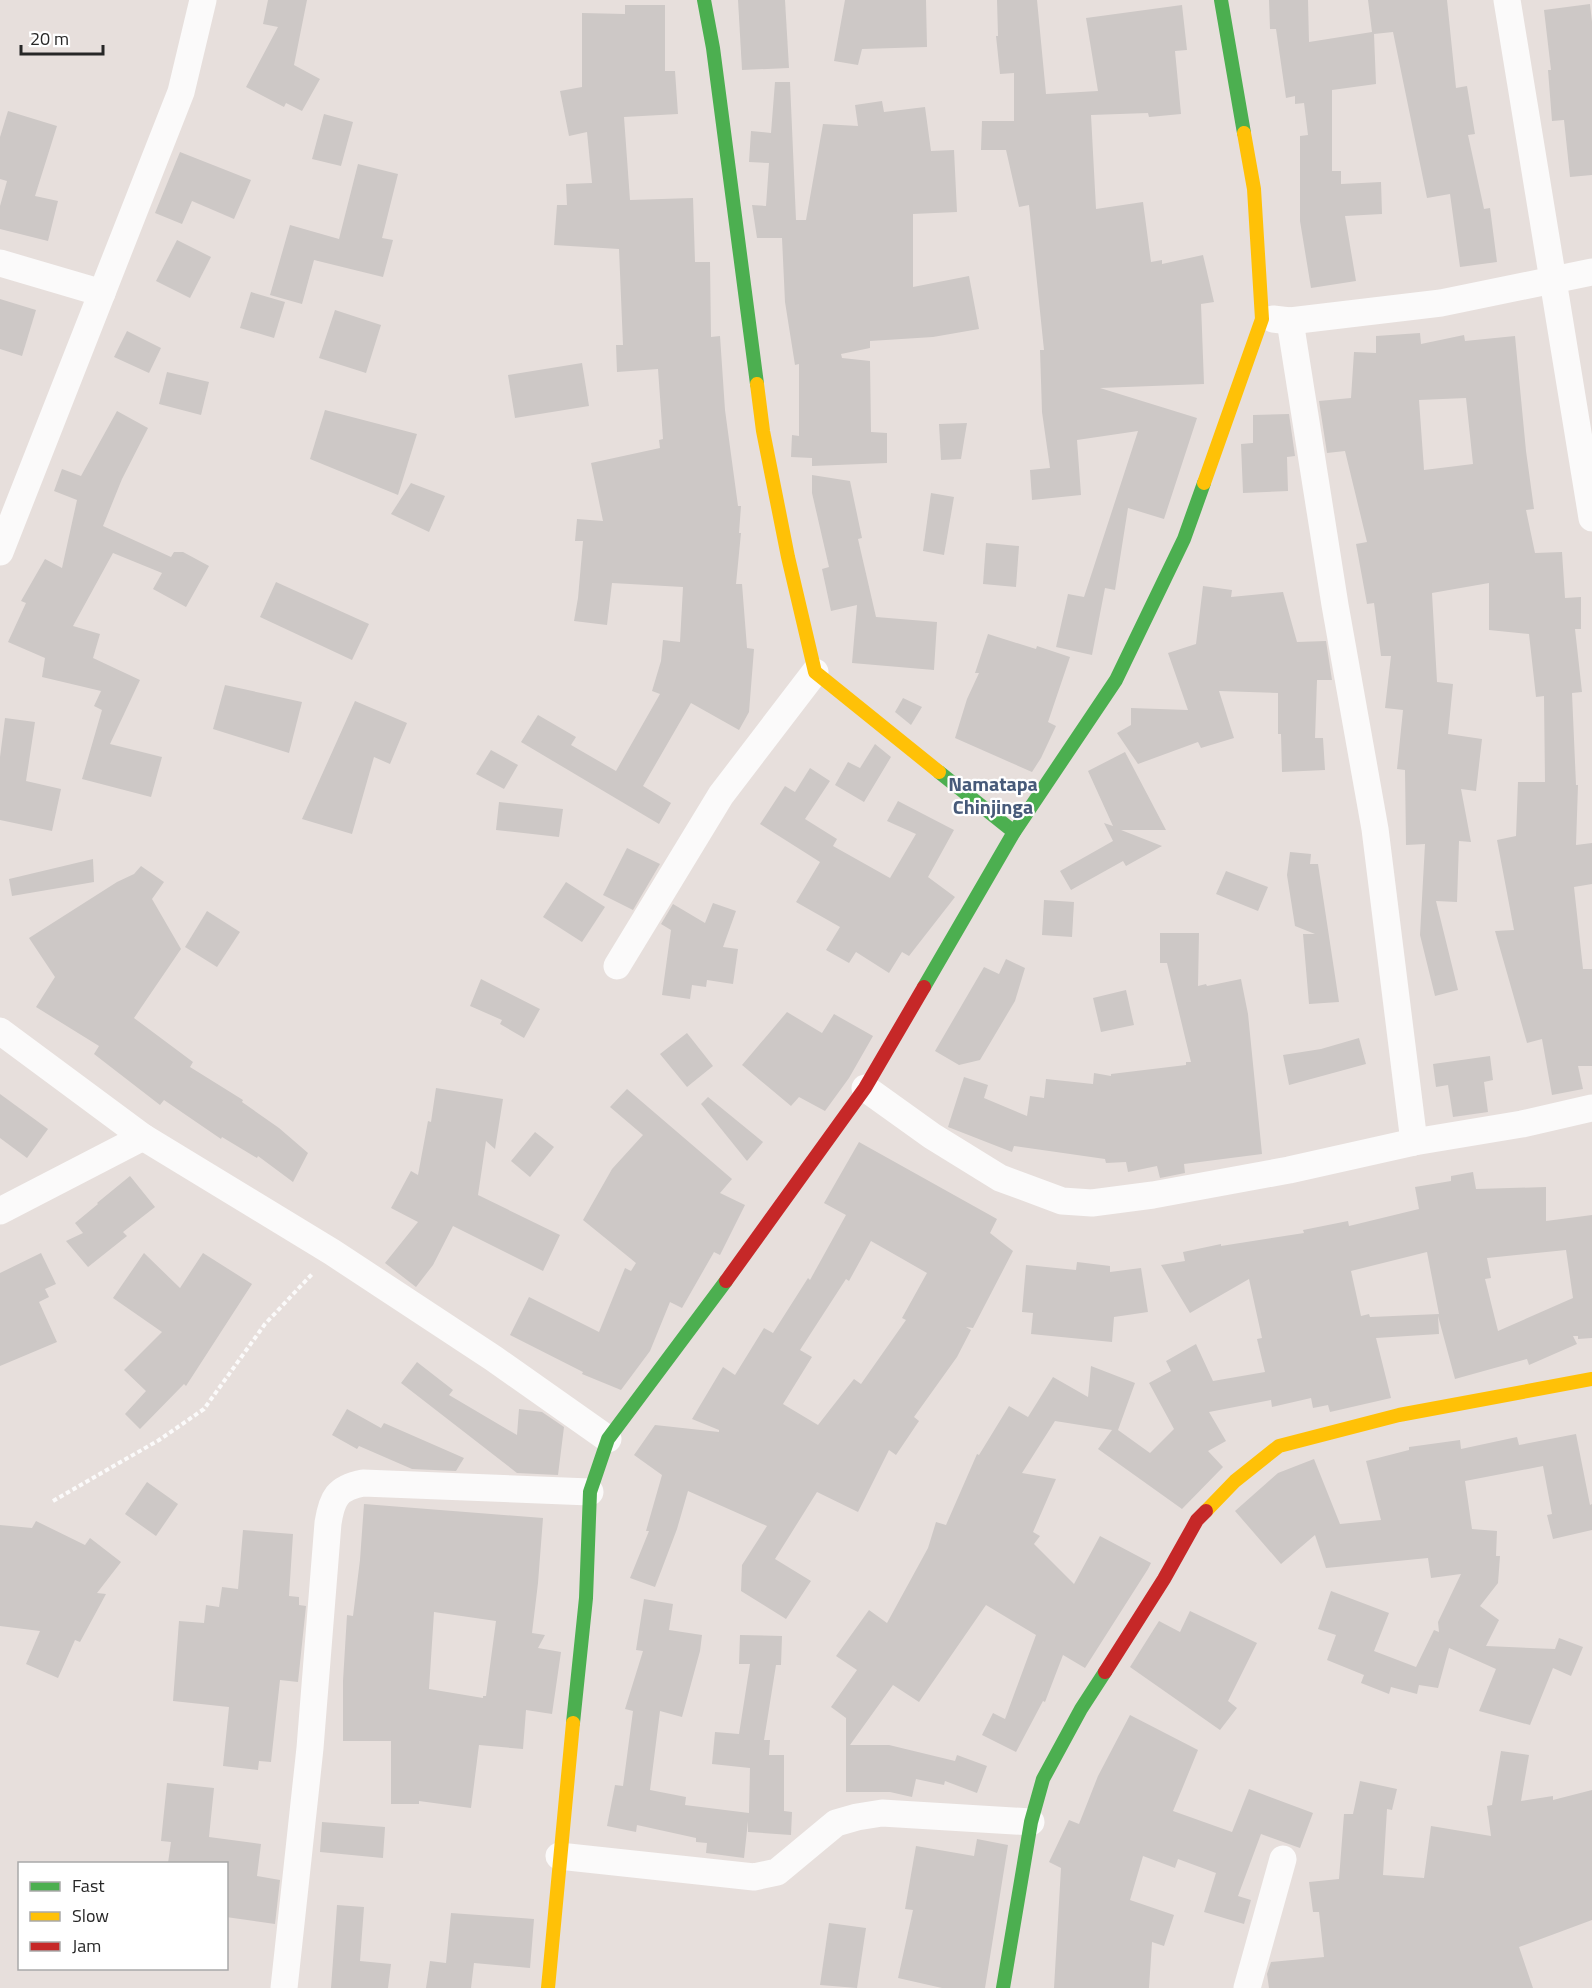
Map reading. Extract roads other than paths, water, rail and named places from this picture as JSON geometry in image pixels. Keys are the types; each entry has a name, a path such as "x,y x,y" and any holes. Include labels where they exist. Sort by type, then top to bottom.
{"street":[{"path":"0,552 181,92 203,0"},
{"path":"704,0 713,48 764,430 788,557 815,672 1014,832"},
{"path":"548,1988 559,1856 586,1598 590,1492 608,1439 740,1262 865,1088 1014,832 1116,680 1184,539 1262,319 1254,189 1221,0"},
{"path":"1507,0 1592,518"},
{"path":"0,263 102,293"},
{"path":"1262,319 1290,321 1441,303 1592,272"},
{"path":"1290,321 1375,829 1414,1142"},
{"path":"617,966 721,795 815,672"},
{"path":"0,1031 143,1137 332,1252 493,1358 608,1439"},
{"path":"865,1088 932,1136 1000,1178 1062,1201 1092,1203 1153,1195 1289,1170 1414,1142 1522,1124 1592,1108"},
{"path":"0,1211 143,1137"},
{"path":"1003,1988 1030,1821 1043,1779 1076,1719 1164,1579 1197,1520 1235,1480 1279,1446 1354,1425 1592,1379"},
{"path":"284,1988 310,1748 328,1523 331,1507 338,1495 349,1486 363,1483 590,1492"},
{"path":"559,1856 754,1877 777,1872 836,1823 857,1817 882,1813 1030,1821"},
{"path":"1247,1988 1283,1859"}],"district":[{"name":"Namatapa Chinjinga","path":"993,794"}]}
